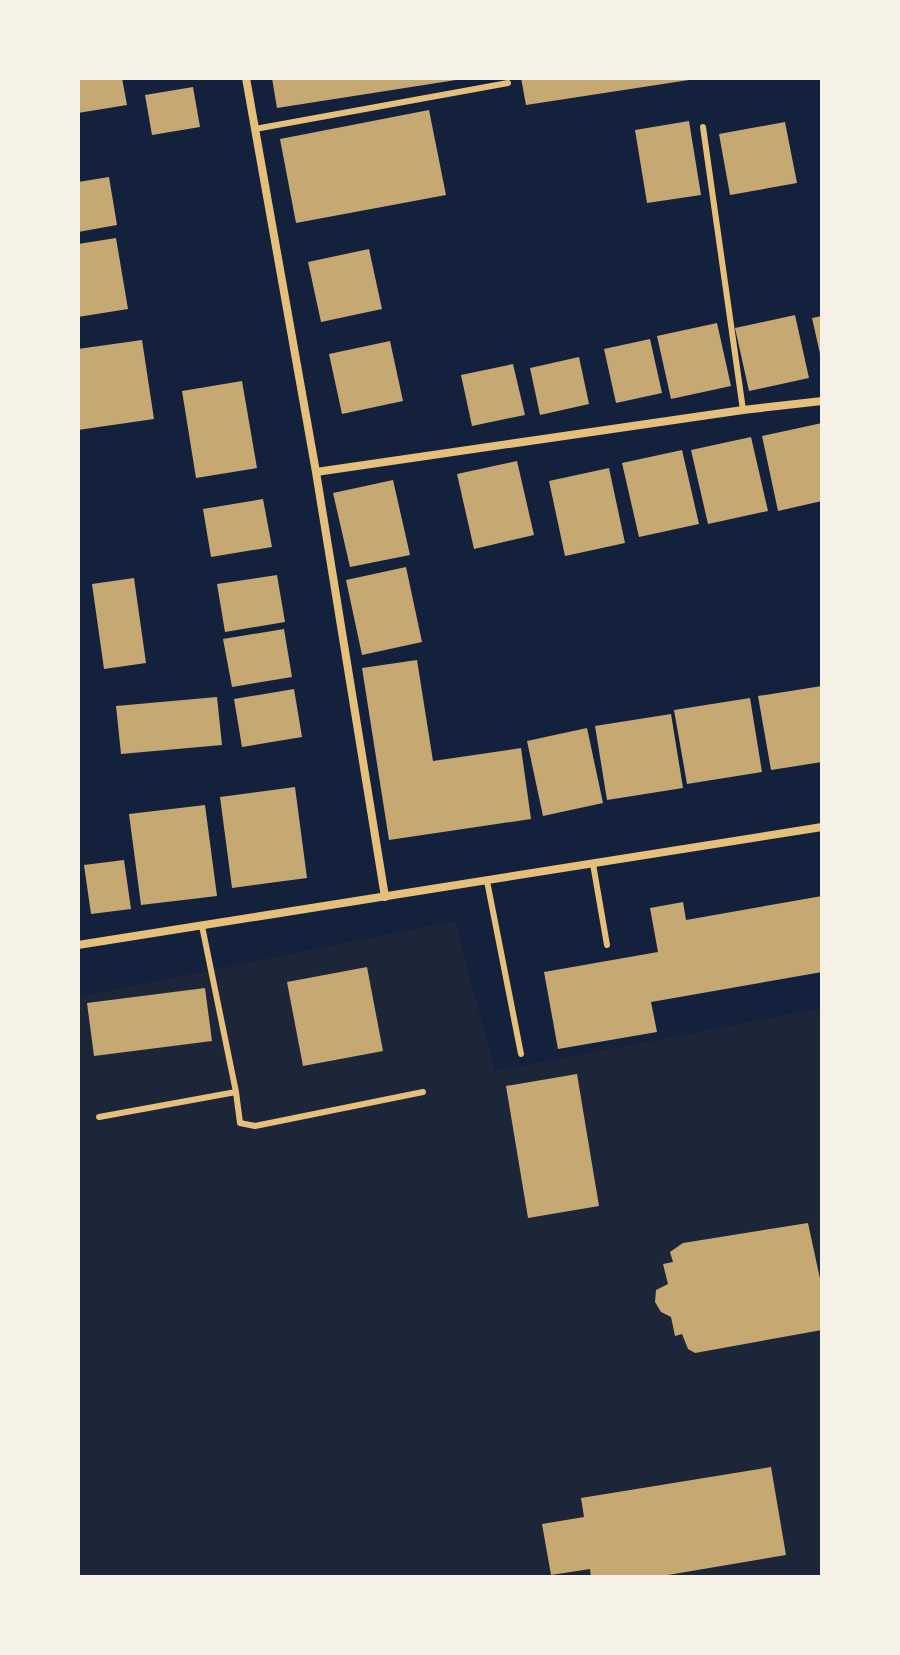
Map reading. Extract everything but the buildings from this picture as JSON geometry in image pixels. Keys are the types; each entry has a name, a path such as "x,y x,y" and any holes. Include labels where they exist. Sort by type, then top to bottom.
{"street":[{"path":"246,78 316,472 385,897"},
{"path":"316,472 822,401"},
{"path":"78,945 822,827"}],"lane":[{"path":"255,129 508,83"},
{"path":"703,127 743,410"},
{"path":"593,864 607,945"},
{"path":"487,881 521,1054"},
{"path":"202,926 240,1123 255,1126 423,1092"},
{"path":"99,1117 236,1092"}],"shaded area":[{"path":"455,921 495,1071 822,1008 822,1577 78,1577 78,997"}]}
